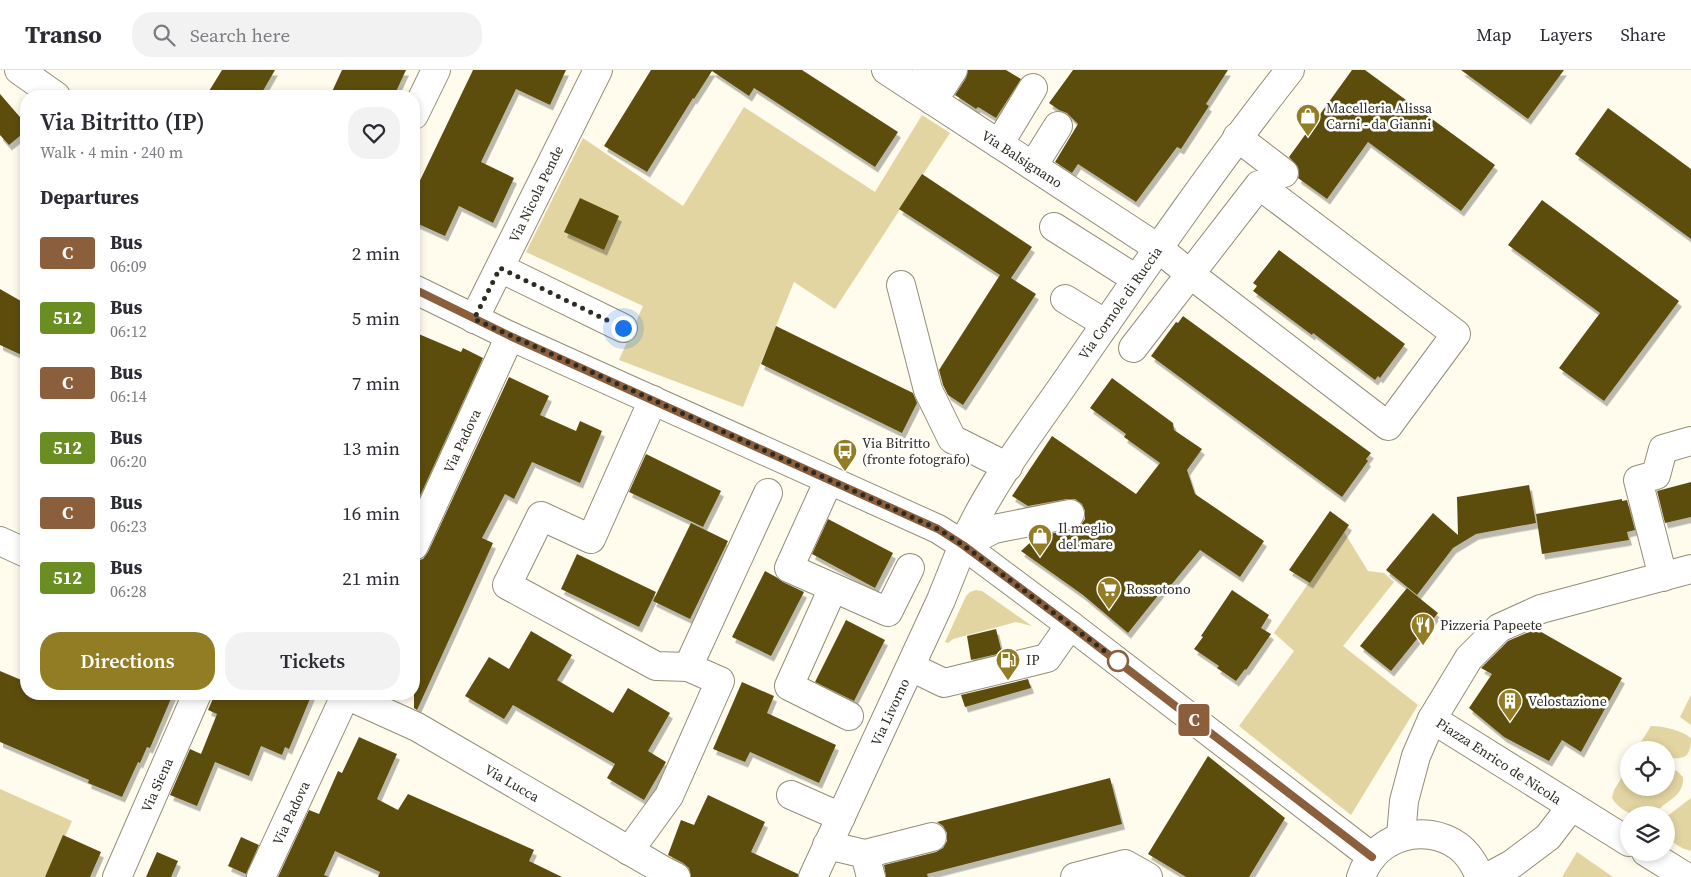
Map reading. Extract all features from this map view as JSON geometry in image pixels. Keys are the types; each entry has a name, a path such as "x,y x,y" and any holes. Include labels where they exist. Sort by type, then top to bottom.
{"street":[{"path":"19,70 47,90"},
{"path":"420,103 436,70"},
{"name":"Via Nicola Pende","path":"474,319 598,70"},
{"name":"Via Balsignano","path":"886,70 926,87 999,144 1158,248 1190,274 1388,426 1456,334 1259,185 1190,274"},
{"path":"926,87 953,70"},
{"name":"Via Cornole di Ruccia","path":"963,545 984,502 1136,279 1237,137 1290,70"},
{"path":"999,144 1033,88"},
{"path":"1033,166 1058,126"},
{"path":"1237,137 1284,172"},
{"path":"1054,227 1136,279"},
{"path":"500,268 623,328"},
{"path":"1133,348 1190,274"},
{"path":"901,285 928,390 952,438 1008,467"},
{"path":"420,292 510,336 938,529 963,545 1070,625 1367,867 1385,844 1401,836 1421,833 1442,836 1459,847 1473,861 1480,877"},
{"path":"1065,299 1106,324"},
{"name":"Via Padova","path":"420,533 510,336"},
{"path":"629,851 669,796 720,681 688,667 656,666 507,585 541,516 591,539 653,400"},
{"path":"1662,577 1638,480 1656,475 1662,449 1691,441"},
{"path":"829,480 789,568 888,612 910,568"},
{"path":"688,667 768,493"},
{"path":"963,545 994,529 1070,514"},
{"path":"0,541 20,550"},
{"name":"Via Livorno","path":"813,877 911,667 963,545"},
{"name":"Piazza Enrico de Nicola","path":"1620,837 1432,719 1469,658 1499,628 1541,608 1691,569"},
{"path":"834,588 789,686 850,716"},
{"path":"911,667 944,683 1047,658 1070,625"},
{"name":"Via Siena","path":"117,877 194,700"},
{"name":"Via Padova","path":"261,877 342,700"},
{"name":"Via Lucca","path":"358,700 416,727 676,877"},
{"path":"1401,836 1404,800 1414,765 1432,719"},
{"path":"791,795 840,817"},
{"path":"1488,877 1512,864 1548,837 1571,807"},
{"path":"827,845 868,865 932,837"},
{"path":"1660,861 1686,877"},
{"path":"1075,877 1125,864 1148,877"}],"shaded area":[{"path":"744,107 875,192 922,115 950,133 835,309 794,282 743,407 619,360 643,306 526,252 583,138 683,206"},
{"path":"1344,532 1368,571 1384,573 1394,582 1343,646 1418,705 1351,815 1239,726 1294,651 1274,633"},
{"path":"976,590 982,591 1032,626 1016,622 953,639 948,643 945,642 966,596"},
{"path":"1691,695 1691,725 1680,717"},
{"path":"1651,726 1672,729 1682,733 1691,738 1691,745 1688,754 1681,758 1675,758 1675,741 1642,741"},
{"path":"1675,770 1683,777 1680,790 1675,796"},
{"path":"1620,780 1620,796 1675,796 1662,806 1620,807 1612,798"},
{"path":"0,789 72,821 47,877 0,877"},
{"path":"1691,798 1691,851 1675,844 1675,810"},
{"path":"1577,852 1613,877 1562,877"}],"building":[{"path":"222,70 275,70 263,90 210,90"},
{"path":"342,70 406,70 397,90 333,90"},
{"path":"473,70 566,70 550,105 516,89 481,162 514,178 493,223 459,206 445,236 420,225 420,180"},
{"path":"651,70 802,70 898,132 875,167 754,88 749,96 712,71 647,172 604,146"},
{"path":"968,70 1006,70 1021,79 996,118 978,107 976,109 955,95 966,78"},
{"path":"1073,70 1228,70 1206,104 1209,106 1181,149 1177,147 1136,202 1078,164 1072,173 1055,162 1078,124 1067,113 1049,103"},
{"path":"1352,70 1365,70 1495,165 1461,211 1368,142 1327,199 1298,178 1298,167 1289,157"},
{"path":"1461,70 1564,70 1528,119"},
{"path":"0,94 20,117 20,136 9,145 0,135"},
{"path":"1608,108 1691,169 1691,239 1575,154"},
{"path":"922,174 1032,247 1011,278 1036,294 963,405 948,395 939,370 1000,275 899,209"},
{"path":"580,198 619,216 604,250 564,232"},
{"path":"1542,200 1679,301 1604,401 1559,368 1600,313 1508,245"},
{"path":"1279,250 1405,344 1380,378 1378,376 1375,380 1253,291 1257,286 1253,283"},
{"path":"0,289 20,301 20,354 0,345"},
{"path":"1183,316 1371,453 1366,459 1368,461 1342,497 1151,356 1176,322 1178,323"},
{"path":"776,326 913,393 917,403 902,433 761,364"},
{"path":"420,335 461,352 463,348 483,358 420,496"},
{"path":"509,377 549,396 540,415 576,431 580,421 602,431 580,483 532,462 514,499 505,494 482,538 493,543 417,710 414,708 414,700 420,700 420,560 423,559 428,552"},
{"path":"1112,378 1173,423 1174,430 1202,449 1187,470 1195,494 1264,541 1240,577 1200,550 1167,590 1164,588 1128,633 1083,595 1021,551 1036,537 1080,526 1085,519 1085,511 1082,504 1075,499 1067,499 1028,506 1012,496 1052,436 1136,494 1160,463 1124,437 1126,434 1090,408"},
{"path":"646,454 721,491 703,527 629,492"},
{"path":"1691,482 1691,517 1665,523 1657,491"},
{"path":"1529,485 1536,523 1476,534 1453,548 1417,595 1386,570 1433,513 1458,535 1457,497"},
{"path":"1622,499 1622,501 1627,500 1635,530 1627,532 1629,540 1542,554 1536,514"},
{"path":"1330,511 1349,525 1310,583 1289,570"},
{"path":"828,519 893,553 875,588 812,554"},
{"path":"691,523 728,541 690,619 653,601"},
{"path":"577,554 656,592 639,627 561,589"},
{"path":"765,571 804,592 771,656 732,637"},
{"path":"1407,588 1438,613 1391,671 1360,646"},
{"path":"1232,590 1269,615 1261,628 1271,634 1236,681 1217,668 1219,666 1194,649"},
{"path":"846,620 885,640 854,701 815,682"},
{"path":"996,629 1002,653 971,660 967,636"},
{"path":"1536,629 1622,678 1581,752 1562,740 1549,761 1504,737 1469,708 1492,674 1481,668 1508,641"},
{"path":"531,631 572,655 557,680 613,713 628,688 670,713 648,751 666,762 644,800 607,778 615,764 513,705 504,719 465,696 489,657 509,669"},
{"path":"0,671 20,679 20,700 170,700 150,748 147,747 140,763 138,762 122,797 88,783 89,780 0,742"},
{"path":"1028,679 1031,688 965,707 961,695"},
{"path":"742,682 774,696 767,713 836,745 819,783 750,752 745,762 713,749"},
{"path":"212,700 309,700 289,749 285,747 282,755 261,746 249,776 215,762 197,806 170,795 190,749 201,754 217,714 208,710"},
{"path":"359,737 397,754 377,799 398,810 408,794 534,850 529,861 562,877 378,877 380,872 335,851 324,875 329,877 278,877 309,810 319,814 338,771 342,773"},
{"path":"1208,756 1285,818 1249,877 1186,877 1148,854"},
{"path":"1110,778 1122,824 927,874 928,877 886,877 884,865 936,852 943,848 947,841 947,833 943,826 937,822"},
{"path":"708,795 765,822 751,852 798,874 798,877 691,877 689,868 668,855 681,820 694,825"},
{"path":"63,835 101,852 90,877 45,877"},
{"path":"241,837 259,845 246,874 228,866"},
{"path":"157,852 178,861 171,877 146,877"}],"bus line":[{"name":"C","path":"420,292 510,336 938,529 963,545 1070,625 1372,857"}],"place":[{"name":"Macelleria Alissa Carni - da Gianni","path":"1308,137"},
{"name":"Via Bitritto (fronte fotografo)","path":"845,472"},
{"name":"Il meglio del mare","path":"1040,557"},
{"name":"Rossotono","path":"1109,610"},
{"name":"Pizzeria Papeete","path":"1423,646"},
{"name":"IP","path":"1008,681"},
{"name":"Velostazione","path":"1510,722"}],"route":[{"path":"623,328 500,268 474,319 938,529 963,545 1118,661"}]}
